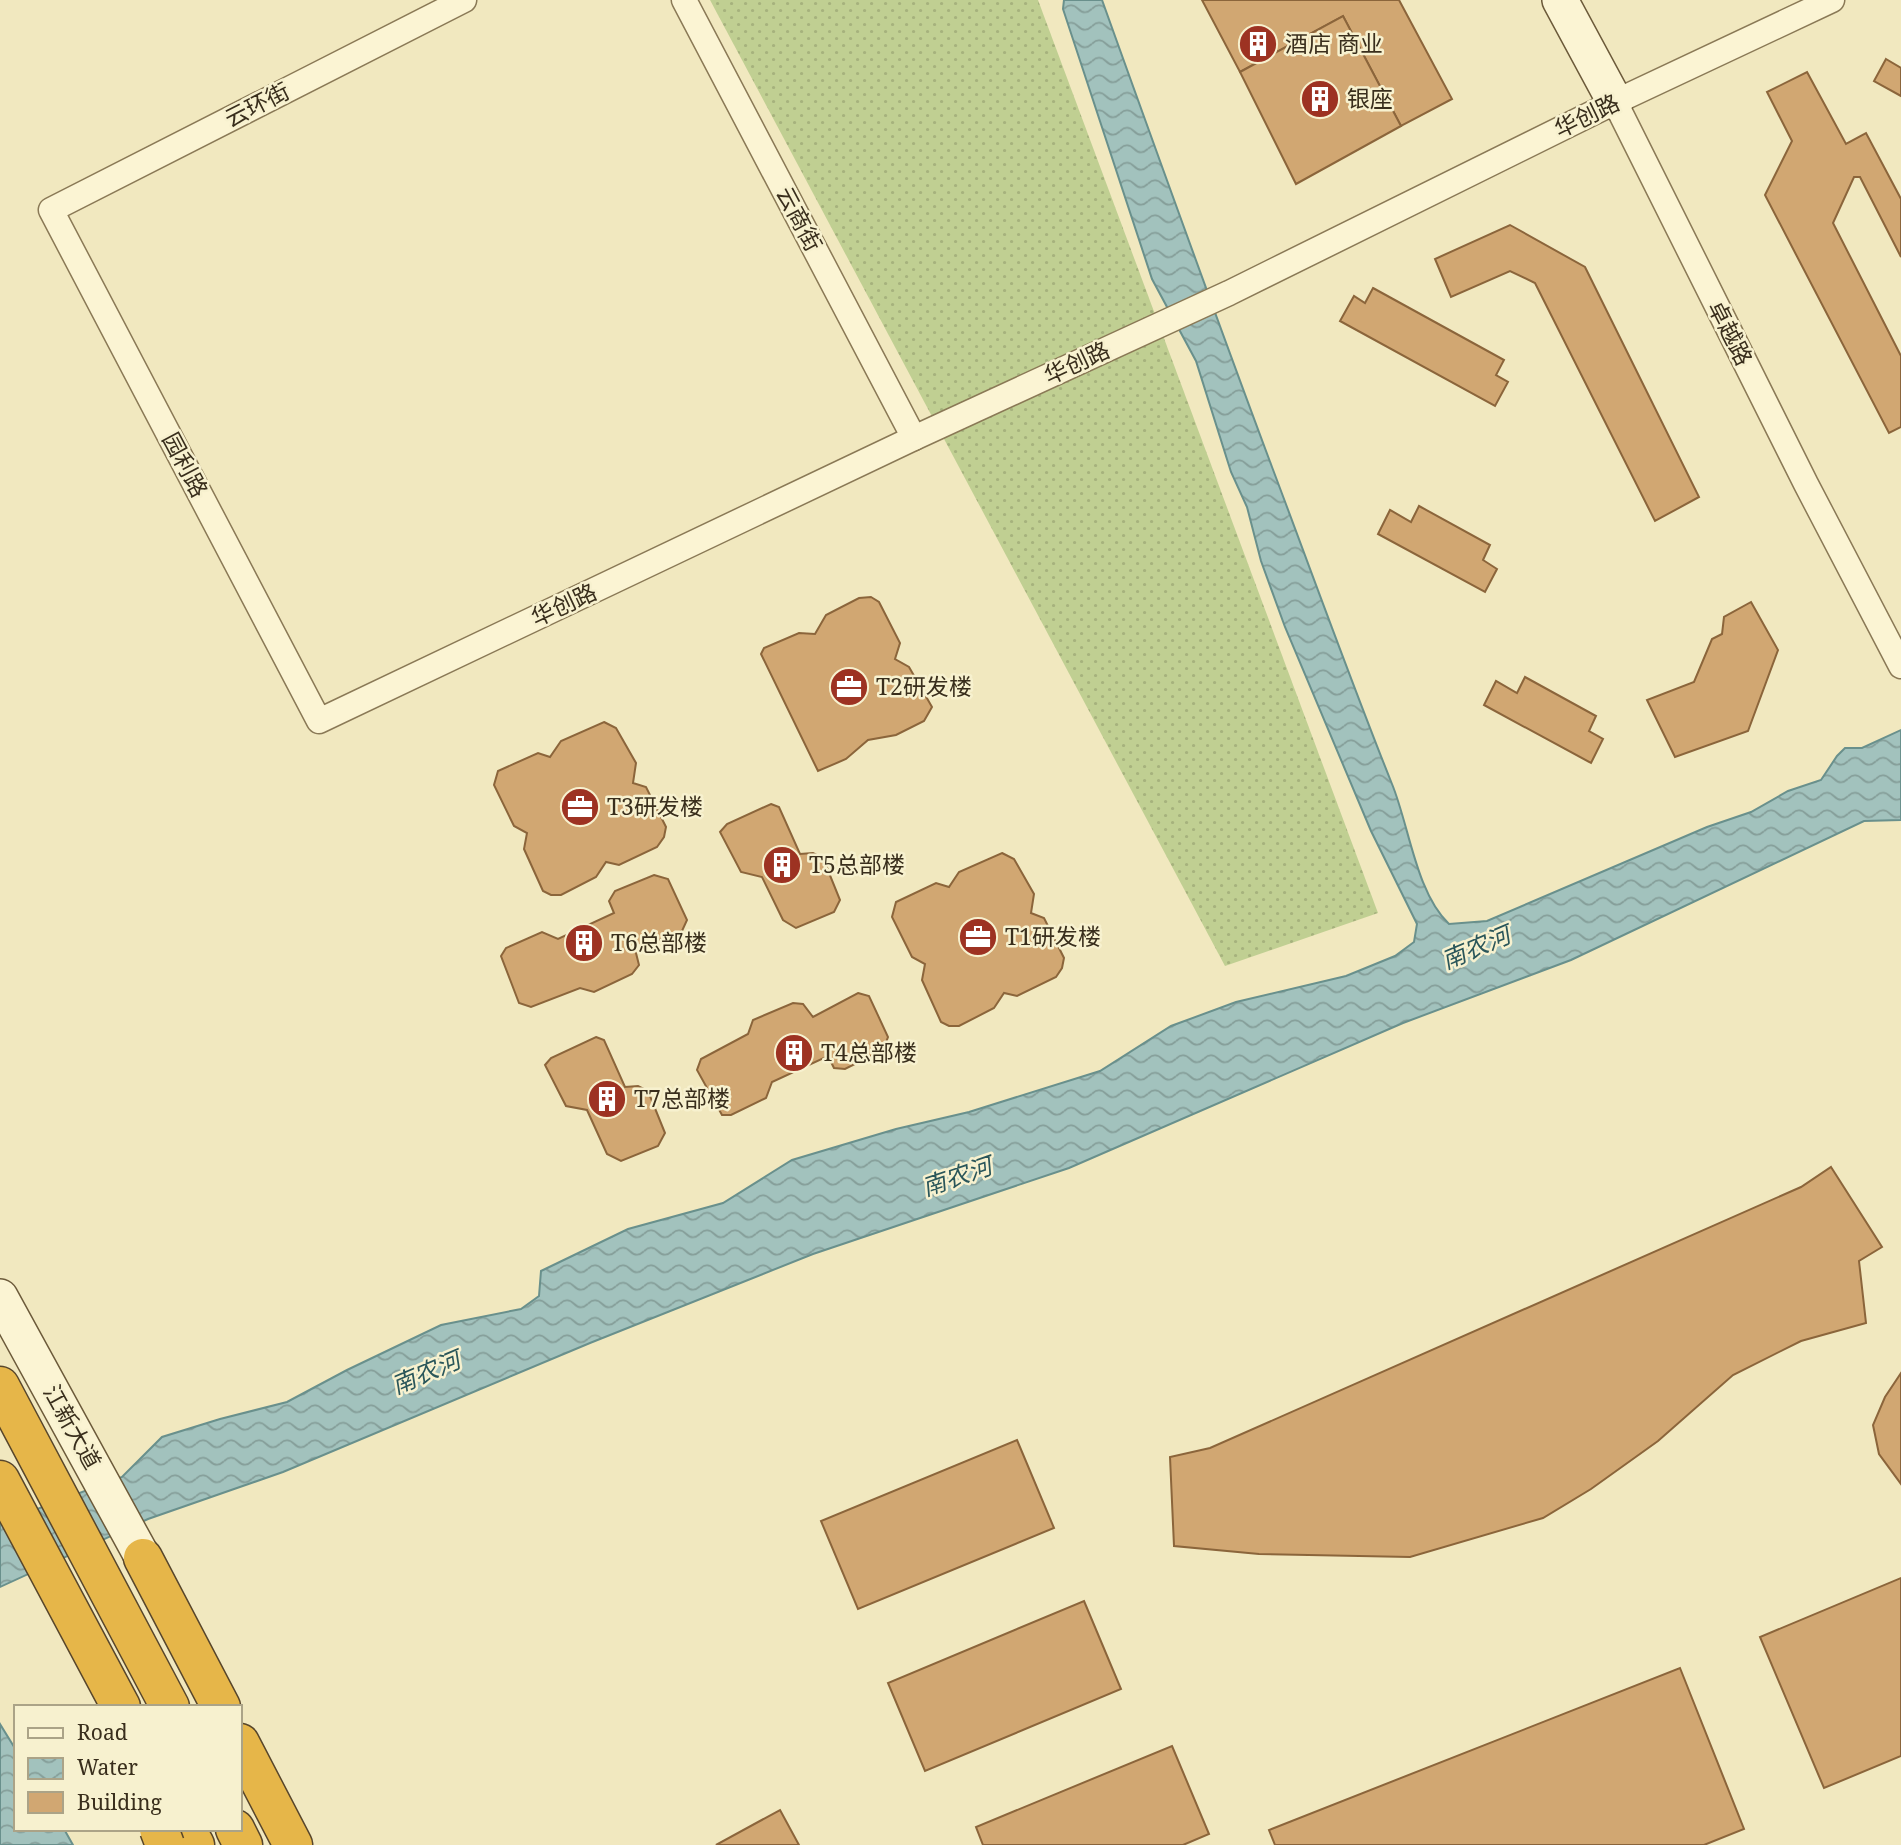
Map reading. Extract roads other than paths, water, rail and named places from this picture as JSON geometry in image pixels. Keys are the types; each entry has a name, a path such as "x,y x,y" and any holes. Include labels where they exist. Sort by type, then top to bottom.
{"highway":[{"name":"江新大道","path":"0,1386 97,1570"},
{"path":"0,1480 94,1705"},
{"path":"0,1524 49,1594 120,1705"},
{"path":"143,1558 220,1705"},
{"path":"97,1570 169,1705"},
{"path":"97,1570 189,1705"},
{"path":"49,1594 106,1705"},
{"path":"242,1747 293,1845"},
{"path":"242,1785 282,1845"}],"street":[{"name":"云环街","path":"51,210 464,0"},
{"name":"云商街","path":"684,0 914,438"},
{"name":"卓越路","path":"1560,0 1615,102 1806,484 1901,666"},
{"name":"华创路","path":"319,721 914,438 1229,293 1615,102 1832,0"},
{"name":"园利路","path":"51,210 319,721"},
{"name":"江新大道","path":"0,1297 143,1558"}],"water":[{"name":"南农河","path":"1064,0 1102,0 1250,409 1392,784 1421,877 1438,911 1449,924 1487,921 1707,827 1751,812 1788,791 1821,780 1845,748 1862,748 1901,730 1901,820 1864,821 1571,960 1403,1023 1069,1168 813,1254 590,1343 283,1472 148,1519 0,1587 0,1523 122,1477 162,1437 287,1402 441,1325 521,1309 539,1296 541,1271 628,1229 723,1203 792,1160 896,1129 969,1112 1100,1071 1171,1026 1236,1002 1346,976 1395,956 1414,942 1417,924 1371,831 1285,627 1196,361 1152,279 1063,9"},
{"path":"0,1724 14,1747 14,1831 65,1831 73,1845 0,1845"}],"place":[{"name":"酒店 商业","path":"1258,44"},
{"name":"银座","path":"1320,99"},
{"name":"T2研发楼","path":"849,687"},
{"name":"T3研发楼","path":"580,807"},
{"name":"T5总部楼","path":"782,865"},
{"name":"T1研发楼","path":"978,937"},
{"name":"T6总部楼","path":"584,943"},
{"name":"T4总部楼","path":"794,1053"},
{"name":"T7总部楼","path":"607,1099"}]}
